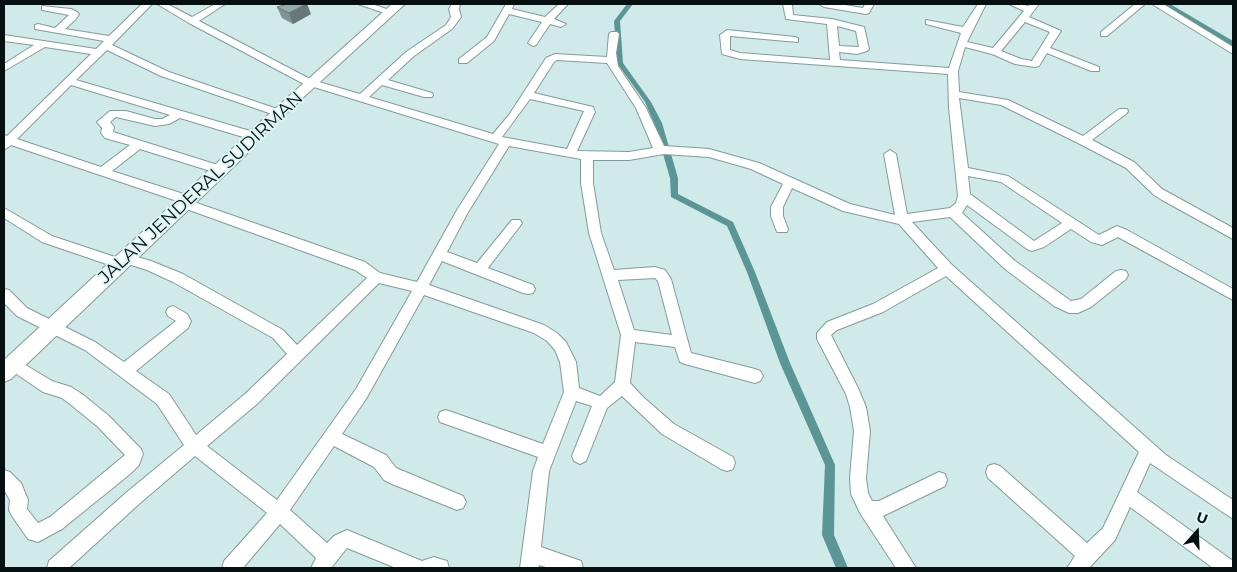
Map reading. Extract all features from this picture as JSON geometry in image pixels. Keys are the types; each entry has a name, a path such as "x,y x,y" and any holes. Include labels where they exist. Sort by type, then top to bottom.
{"highway":[{"name":"JALAN JENDERAL SUDIRMAN","path":"9,369 187,202 253,136 395,8"}],"street":[{"path":"147,4 6,142 104,172 360,266 376,277 421,288 539,329 552,337 560,346 568,362 572,392 541,471 530,561 574,568"},
{"path":"161,4 313,83 501,140 587,156 629,156 660,147 696,151 755,166 846,208 877,217 902,220 953,212 960,208 964,196 953,94 953,71 966,31 982,4"},
{"path":"192,21 221,4"},
{"path":"363,4 395,8"},
{"path":"362,98 410,54 448,27 456,17 454,9 456,4"},
{"path":"533,43 548,20 564,4"},
{"path":"788,4 792,28 803,60"},
{"path":"824,4 861,29 864,49 857,51 834,49"},
{"path":"870,4 866,11 835,12 792,28 727,33 725,34 725,52 746,57 953,71"},
{"path":"1013,4 1032,7"},
{"path":"1104,34 1140,4"},
{"path":"1158,4 1233,51"},
{"path":"463,61 491,39 508,7 561,24"},
{"path":"995,52 1032,7"},
{"path":"45,8 74,14 57,31"},
{"path":"835,12 835,62"},
{"path":"961,43 995,52 1008,58 1035,64 1055,30 1022,18"},
{"path":"929,22 966,31"},
{"path":"38,27 105,45 165,74 279,113"},
{"path":"614,34 611,60 616,71 641,108 660,147"},
{"path":"4,38 41,45 105,45"},
{"path":"4,68 41,45"},
{"path":"1045,49 1094,69"},
{"path":"231,568 279,512 376,370 513,117 552,59 566,57 611,60"},
{"path":"69,81 176,115 253,136"},
{"path":"380,81 428,95"},
{"path":"953,94 1004,102 1084,141 1130,165 1158,192 1233,234"},
{"path":"527,95 589,109 590,112 570,154"},
{"path":"1084,141 1123,111"},
{"path":"176,115 161,123 114,113 103,122 108,128 107,134 220,170"},
{"path":"104,172 138,145"},
{"path":"890,154 902,220 947,268 1148,450 1178,474 1233,510"},
{"path":"580,456 601,403 611,397 622,385 628,335 600,254 587,183 587,156"},
{"path":"962,171 1004,179 1100,240 1117,232 1122,232 1233,295"},
{"path":"782,229 777,216 777,207 790,182"},
{"path":"964,196 1032,246 1039,244 1071,223"},
{"path":"4,212 46,239 124,261 151,266 178,278 278,334 297,355"},
{"path":"953,212 1010,265 1059,302 1069,307 1078,307 1086,303 1121,275"},
{"path":"480,269 516,223"},
{"path":"439,254 528,289"},
{"path":"907,568 860,494 858,478 862,431 858,407 853,393 824,339 824,333 832,326 878,308 947,268"},
{"path":"609,276 655,272 660,274 664,279 682,354 690,361 755,376"},
{"path":"56,568 194,446 226,421 297,355 376,277"},
{"path":"4,294 22,312 90,346 163,399 194,446 224,467 279,512 324,562 340,542 347,539 417,568"},
{"path":"124,370 183,324 182,318 173,312"},
{"path":"628,335 680,342"},
{"path":"4,478 15,489 19,500 18,510 22,518 34,533 38,533 56,522 124,468 133,459 135,454 103,421 70,394 9,369"},
{"path":"622,385 642,407 668,429 727,463"},
{"path":"572,392 601,403"},
{"path":"446,417 547,453"},
{"path":"332,437 380,461 390,474 457,502"},
{"path":"994,472 1082,562 1109,534 1148,450"},
{"path":"869,510 880,509 939,480"},
{"path":"1126,494 1228,568"},
{"path":"426,568 434,566 440,568"}],"building":[{"path":"287,4 306,4 289,13 277,7"}],"waterway":[{"path":"630,4 617,21 620,63 648,102 658,123 674,178 674,195 730,224 751,272 785,363 830,465 828,535 842,568"},
{"path":"1163,4 1233,46"}]}
